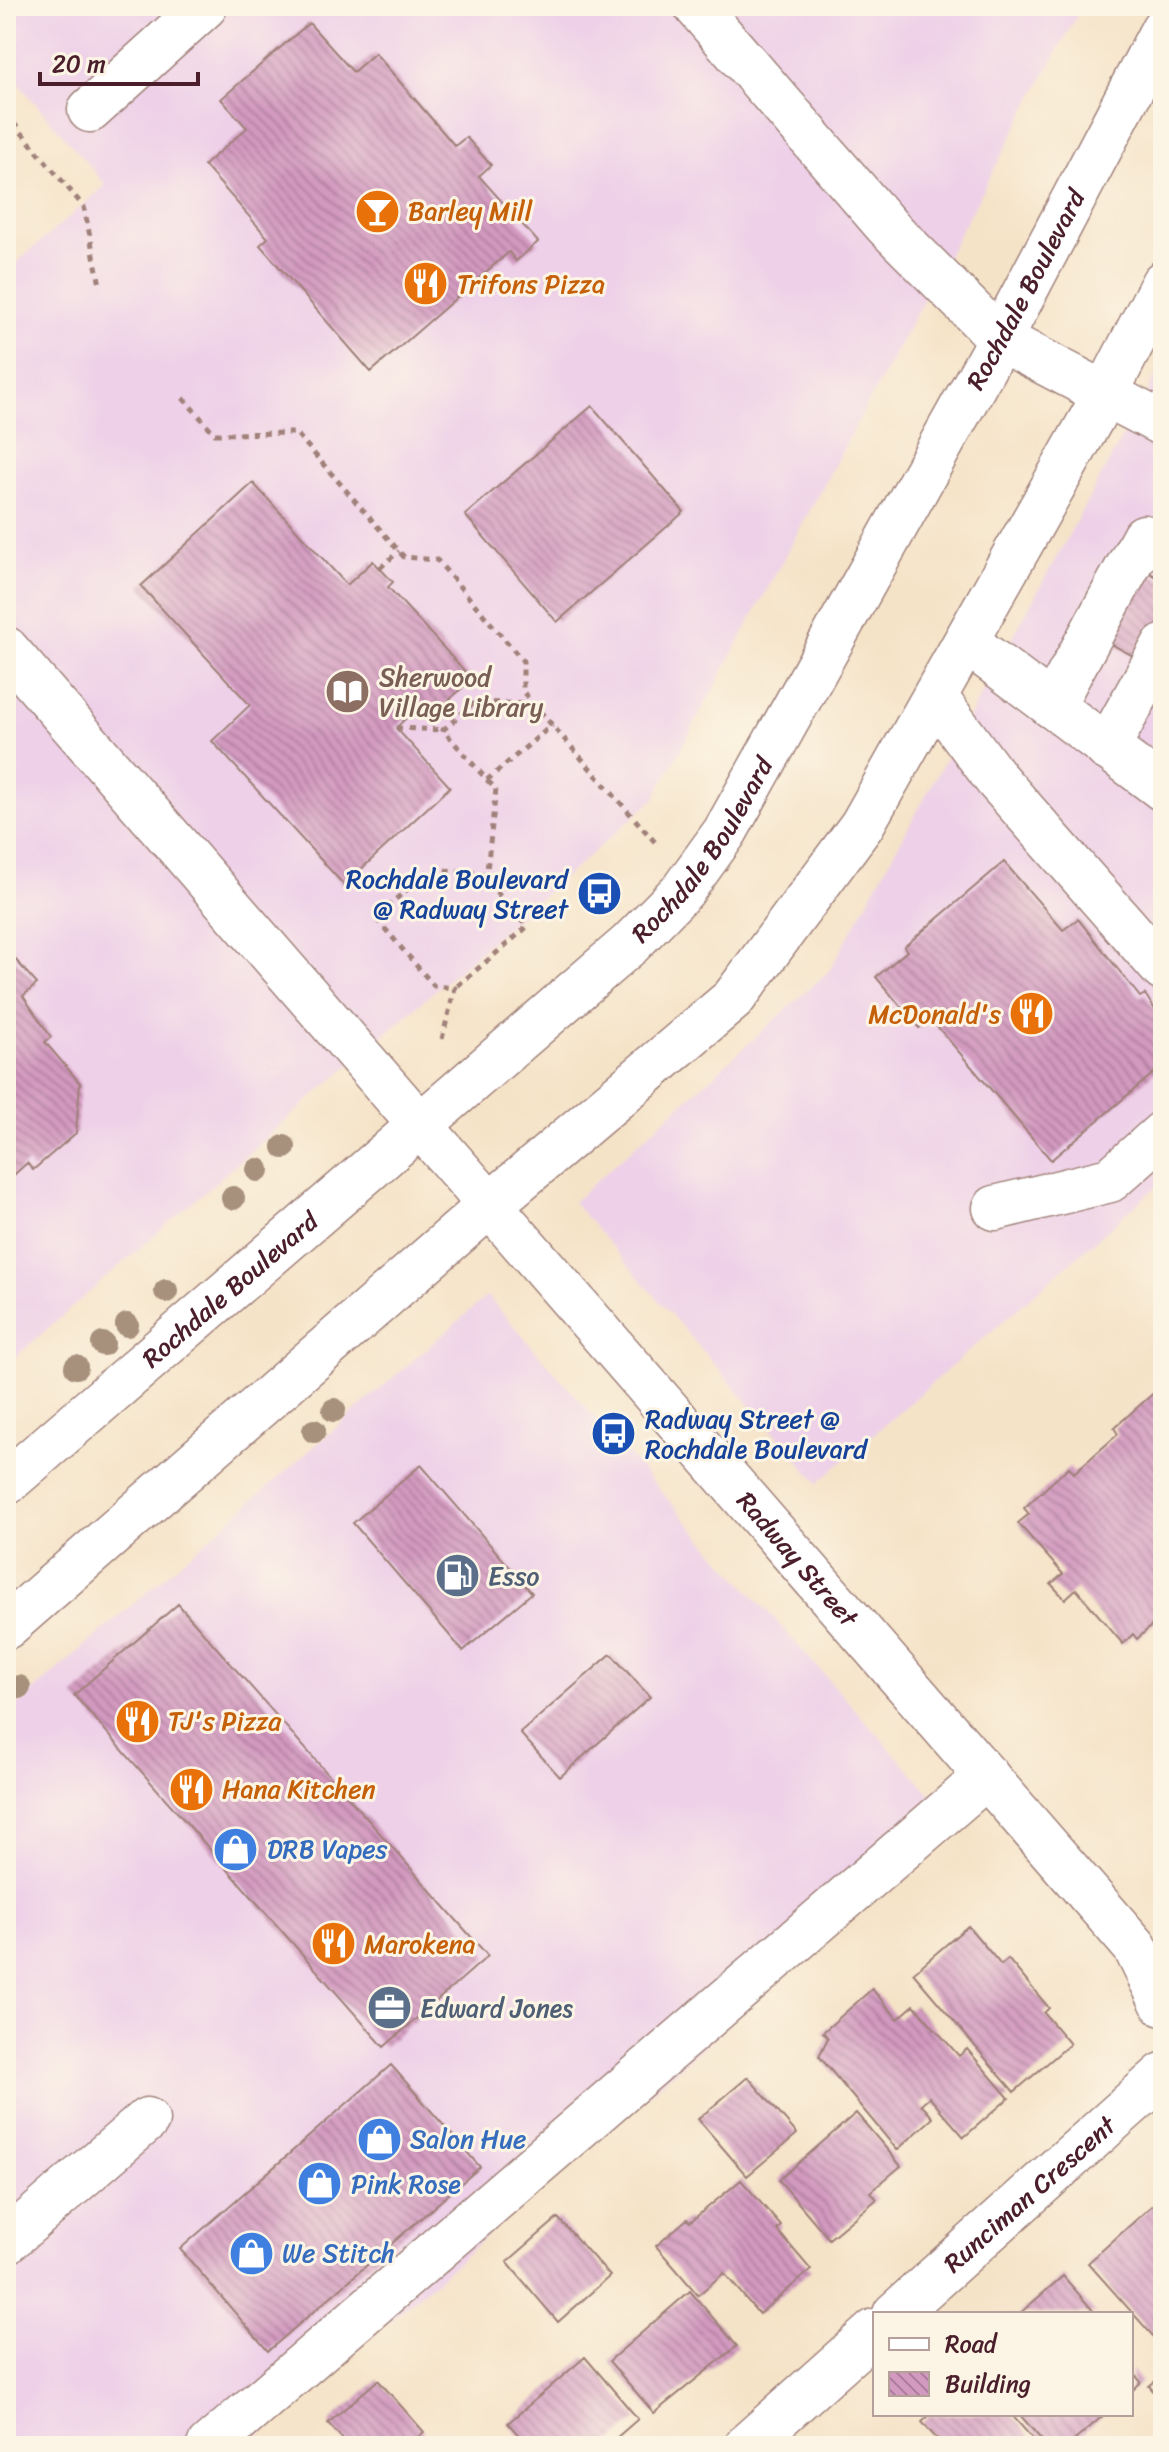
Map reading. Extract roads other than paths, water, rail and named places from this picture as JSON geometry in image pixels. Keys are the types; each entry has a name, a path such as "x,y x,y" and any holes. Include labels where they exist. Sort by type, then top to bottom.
{"main road":[{"path":"90,110 205,6"},
{"path":"696,6 887,226 1000,339 1107,391 1163,424"},
{"name":"Rochdale Boulevard","path":"6,1483 630,944 689,880 725,832 1000,339 1163,29"},
{"path":"6,1627 490,1205 733,999 862,825 1107,391 1163,283"},
{"path":"1052,706 1144,537 1163,548"},
{"path":"967,642 1163,789"},
{"path":"1107,748 1163,647"},
{"name":"Radway Street","path":"6,649 1135,1947 1163,2004"},
{"path":"935,697 996,779 1163,969"},
{"path":"995,1208 1110,1180 1163,1133"},
{"path":"209,2446 987,1776"},
{"name":"Runciman Crescent","path":"897,2312 1163,2075"},
{"path":"6,2242 147,2120"},
{"path":"746,2446 873,2333"}],"place":[{"name":"Barley Mill","path":"377,211"},
{"name":"Trifons Pizza","path":"426,284"},
{"name":"Sherwood Village Library","path":"348,692"},
{"name":"Rochdale Boulevard @ Radway Street","path":"599,894"},
{"name":"McDonald's","path":"1032,1014"},
{"name":"Radway Street @ Rochdale Boulevard","path":"614,1434"},
{"name":"Esso","path":"457,1576"},
{"name":"TJ's Pizza","path":"137,1721"},
{"name":"Hana Kitchen","path":"191,1789"},
{"name":"DRB Vapes","path":"236,1849"},
{"name":"Marokena","path":"333,1944"},
{"name":"Edward Jones","path":"389,2008"},
{"name":"Salon Hue","path":"379,2139"},
{"name":"Pink Rose","path":"320,2184"},
{"name":"We Stitch","path":"251,2253"}]}
